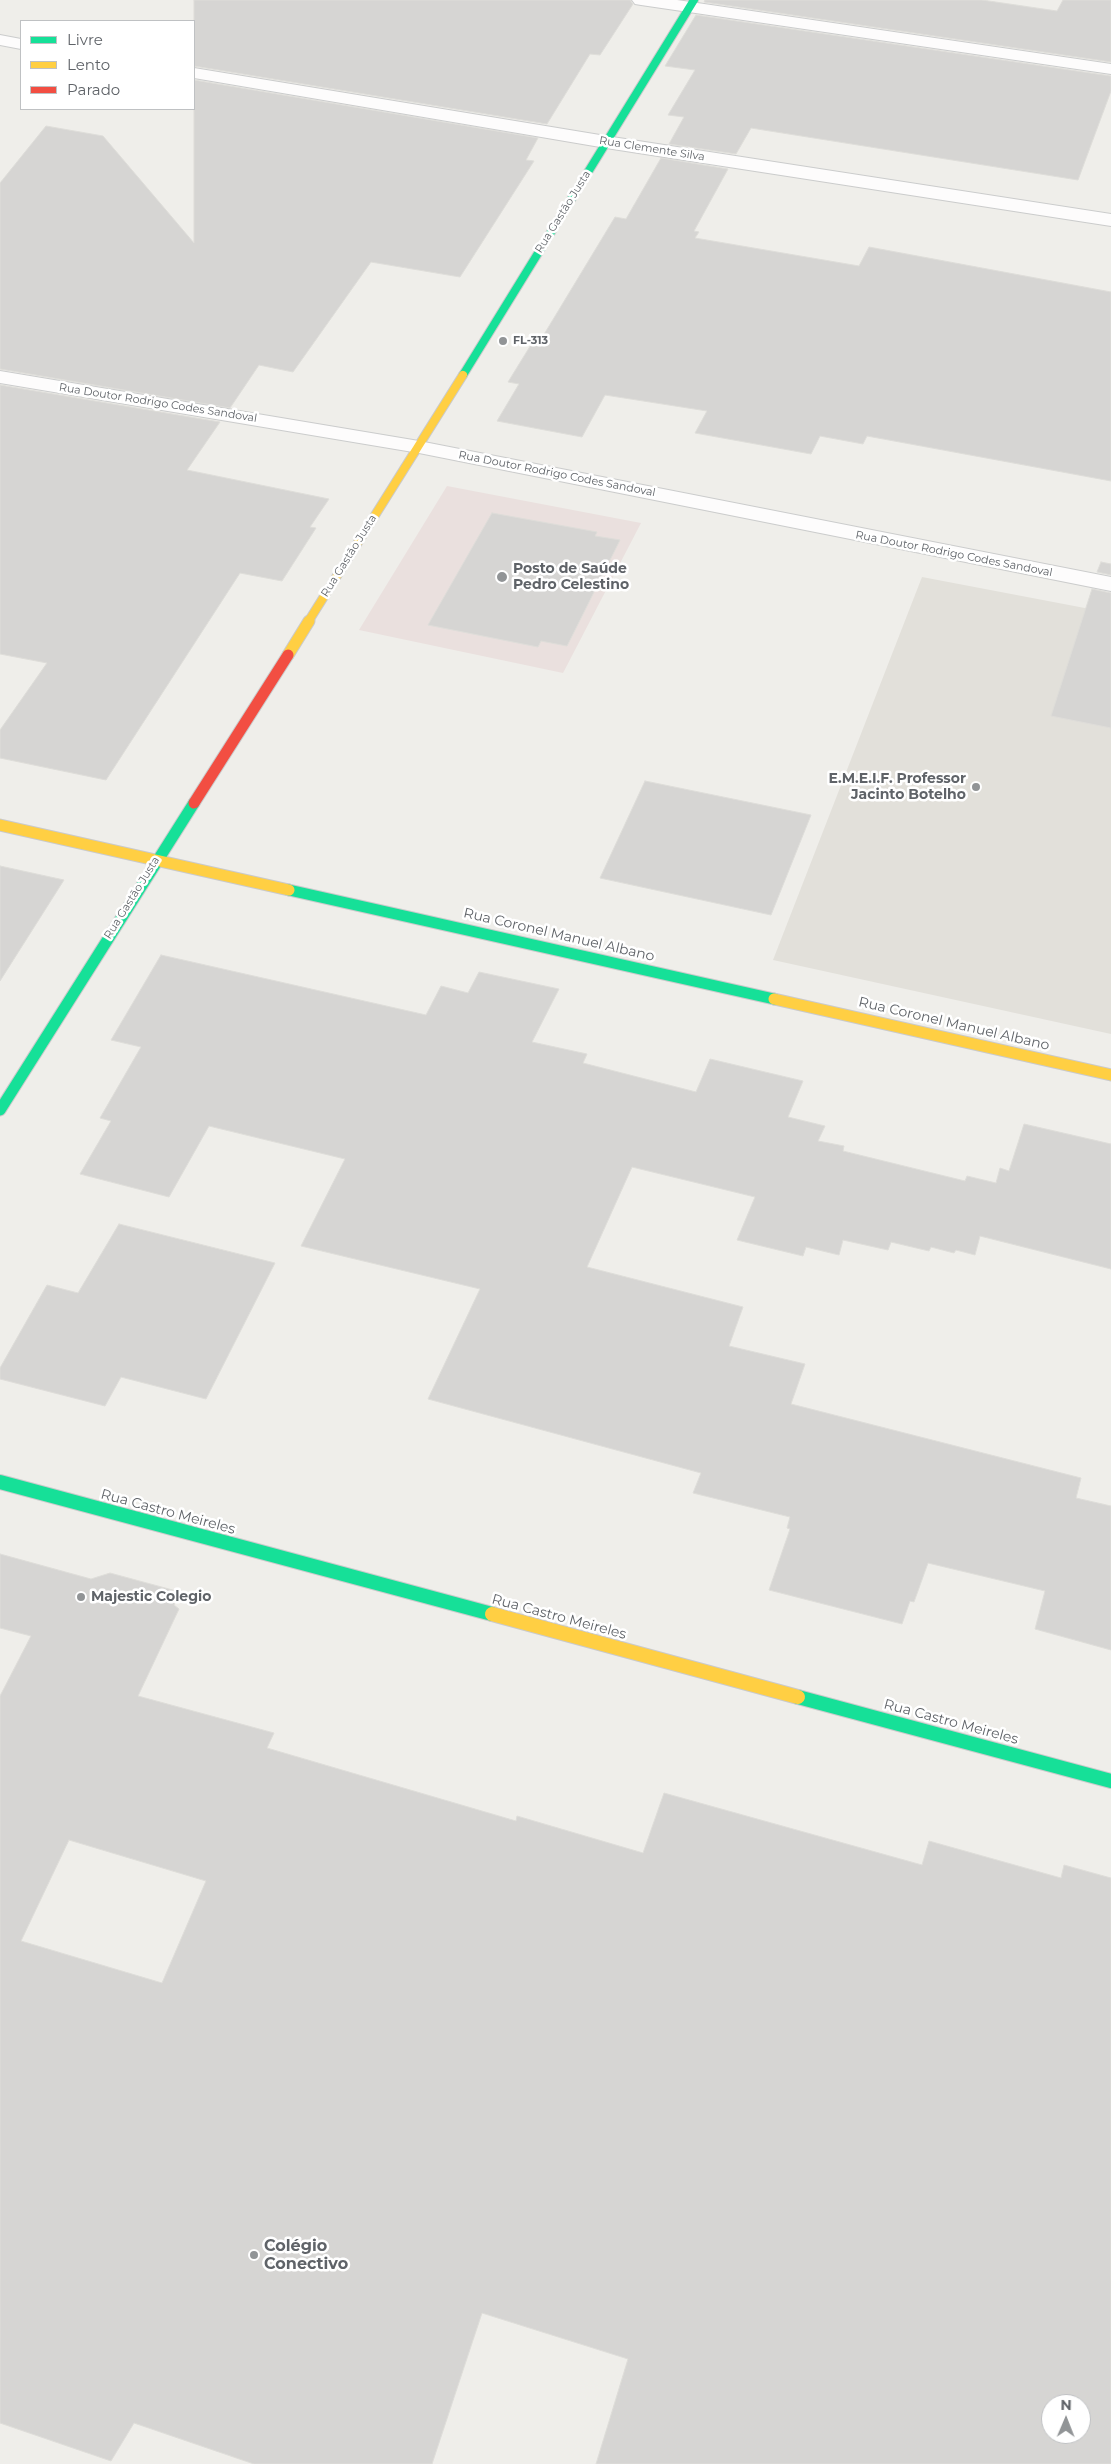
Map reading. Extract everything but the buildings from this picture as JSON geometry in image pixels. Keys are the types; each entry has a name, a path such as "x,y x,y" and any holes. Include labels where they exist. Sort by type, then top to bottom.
{"street":[{"path":"641,0 692,3 1111,69"},
{"name":"Rua Gastão Justa","path":"0,1110 419,446 692,3"},
{"path":"0,40 20,44"},
{"name":"Rua Clemente Silva","path":"195,73 606,142 1111,220"},
{"name":"Rua Doutor Rodrigo Codes Sandoval","path":"0,377 419,446 1111,584"},
{"name":"Rua Coronel Manuel Albano","path":"0,825 1111,1075"},
{"name":"Rua Castro Meireles","path":"0,1482 1111,1780"}],"shaded area":[{"name":"Posto de Saúde Pedro Celestino","path":"447,486 641,523 563,673 359,630"},
{"name":"E.M.E.I.F. Professor Jacinto Botelho","path":"922,577 1111,613 1111,1034 773,960"}],"traffic: fast":[{"path":"463,375 694,0"},
{"path":"0,1110 194,803"},
{"path":"289,890 774,999"},
{"path":"0,1482 492,1614"},
{"path":"798,1697 1111,1781"}],"traffic: slow":[{"path":"288,655 463,375"},
{"path":"0,825 289,890"},
{"path":"774,999 1111,1075"},
{"path":"492,1614 798,1697"}],"traffic: jam":[{"path":"194,803 288,655"}],"place":[{"name":"FL-313","path":"503,341"},
{"name":"Posto de Saúde Pedro Celestino","path":"502,577"},
{"name":"E.M.E.I.F. Professor Jacinto Botelho","path":"976,787"},
{"name":"Majestic Colegio","path":"81,1597"},
{"name":"Colégio Conectivo","path":"254,2255"}]}
